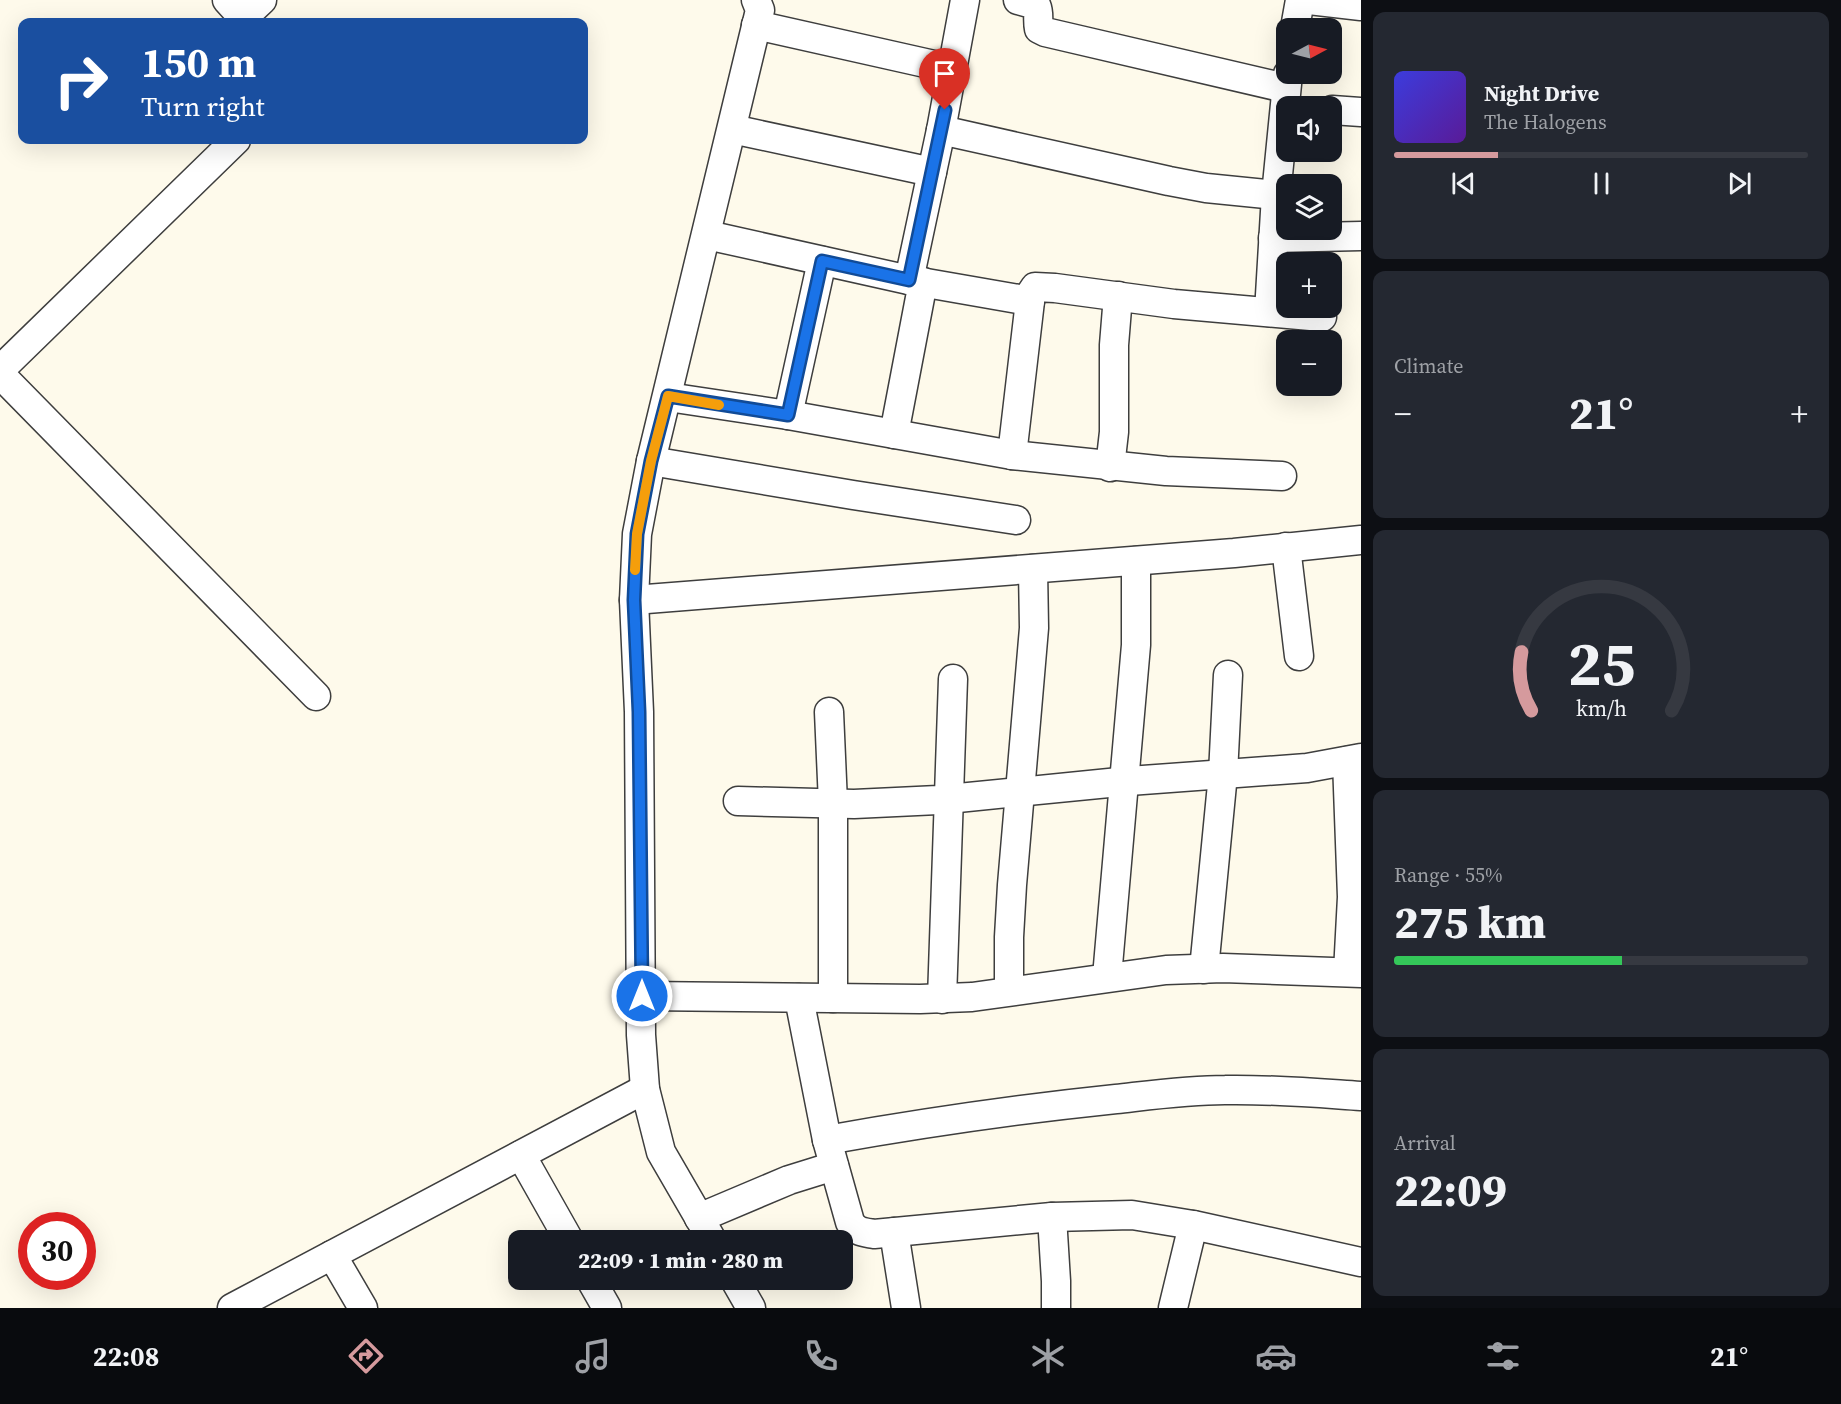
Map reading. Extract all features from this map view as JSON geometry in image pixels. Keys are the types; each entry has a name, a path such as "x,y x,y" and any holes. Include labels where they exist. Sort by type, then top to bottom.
{"street":[{"path":"894,434 932,172 965,0"},
{"path":"1018,0 1036,5 1039,11 1037,21 1039,29 1045,32 1287,94 1278,174"},
{"path":"1297,18 1300,0"},
{"path":"1309,0 1361,6"},
{"path":"952,69 756,12 732,129 651,461 637,534 634,600 639,712 641,1035 645,1089 661,1152 706,1229 831,1153 925,1123 1043,1106 1222,1090 1270,1090 1361,1096"},
{"path":"1342,111 1361,112"},
{"path":"732,129 932,172"},
{"path":"941,130 1187,184 1276,195 1269,312"},
{"path":"233,144 0,372 316,696"},
{"path":"707,235 916,281 1030,302"},
{"path":"1273,238 1361,236"},
{"path":"788,415 822,261"},
{"path":"1012,455 1031,293 1035,287 1042,286 1174,304 1276,313"},
{"path":"1110,466 1115,409 1114,345 1118,296"},
{"path":"668,396 1012,455 1166,471 1282,476"},
{"path":"651,461 1016,520"},
{"path":"634,600 1136,561 1361,540"},
{"path":"1286,547 1299,656"},
{"path":"1107,977 1136,645 1136,561"},
{"path":"1009,992 1009,937 1034,628 1033,569"},
{"path":"1204,969 1223,774 1228,675"},
{"path":"942,999 953,679"},
{"path":"829,712 833,803 833,998"},
{"path":"642,996 942,999 972,997 1166,970 1355,973 1352,897 1354,760 1306,768 1123,782 950,799 833,803 738,801"},
{"path":"800,998 831,1153 850,1222 855,1229 874,1234 1052,1217 1132,1215 1193,1225 1361,1262"},
{"path":"232,1308 645,1089"},
{"path":"521,1155 563,1230"},
{"path":"1052,1217 1056,1308"},
{"path":"1173,1308 1193,1225"},
{"path":"894,1232 906,1308"},
{"path":"332,1255 363,1308"},
{"path":"597,1290 607,1308"},
{"path":"741,1290 752,1308"}],"slow traffic":[{"path":"635,570 637,534 651,461 668,396 719,405"}],"route":[{"path":"642,996 639,712 634,600 637,534 651,461 668,396 788,415 822,261 909,280 945,110"}]}
